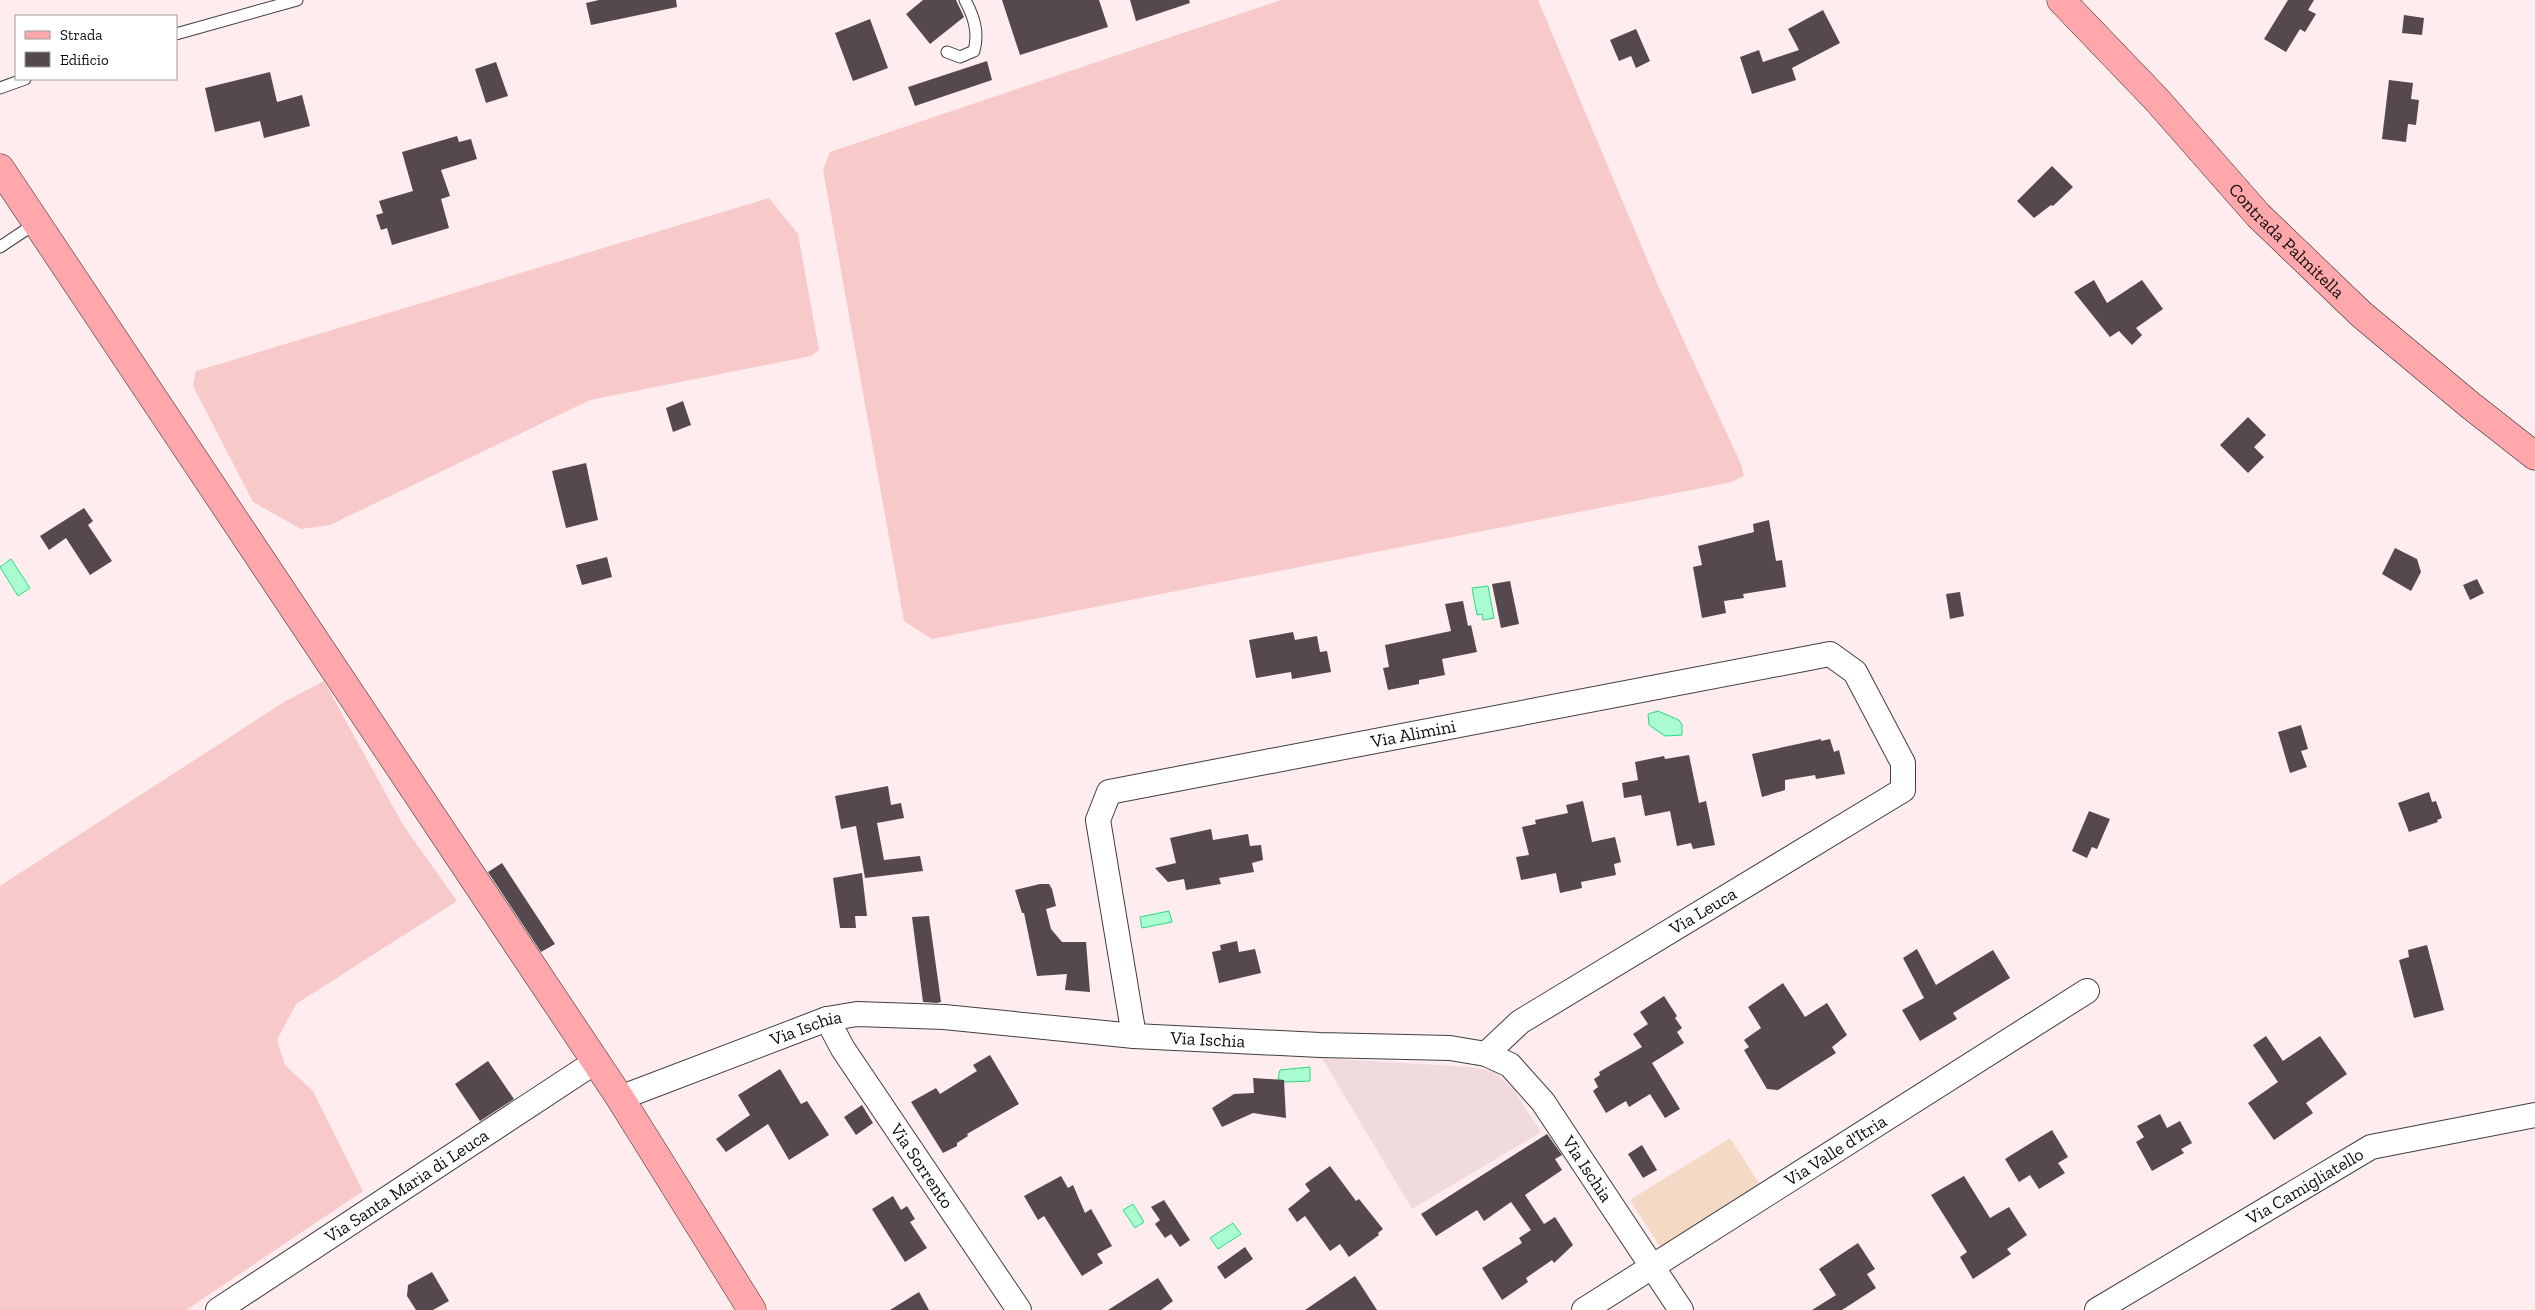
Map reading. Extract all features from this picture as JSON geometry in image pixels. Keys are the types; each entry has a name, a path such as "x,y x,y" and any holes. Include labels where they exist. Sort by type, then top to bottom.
{"main road":[{"name":"Contrada Palmitella","path":"2061,0 2157,100 2258,215 2361,314 2470,405 2535,456"},
{"path":"0,168 620,1098 752,1310"}],"street":[{"name":"Via Alimini","path":"1134,1036 1098,820 1109,792 1830,654 1855,672 1902,763"},
{"name":"Via Leuca","path":"1486,1054 1520,1022 1903,790 1902,763"},
{"name":"Via Valle d'Itria","path":"1584,1310 2087,991"},
{"name":"Via Ischia","path":"620,1098 827,1019 857,1014 944,1017 1134,1036 1320,1046 1450,1048 1486,1054 1510,1065 1544,1102 1682,1310"},
{"name":"Via Sorrento","path":"827,1019 843,1049 1019,1310"},
{"name":"Via Santa Maria di Leuca","path":"218,1310 595,1062"},
{"name":"Via Camigliatello","path":"2097,1310 2371,1147 2535,1115"}],"lane":[{"path":"178,33 297,0"},
{"path":"946,52 960,57 974,51 978,37 972,14 964,0"},
{"path":"0,88 22,80"},
{"path":"0,247 37,223"}],"shaded area":[{"path":"1281,0 1538,0 1657,283 1741,464 1744,476 1732,482 932,639 904,621 823,170 830,152"},
{"path":"769,198 798,234 819,350 811,356 590,400 330,525 301,529 253,502 193,386 196,371"},
{"path":"11,559 30,588 18,596 0,567"},
{"path":"1488,586 1494,618 1483,620 1482,614 1477,615 1472,588"},
{"path":"324,681 403,825 457,901 296,1004 277,1040 285,1065 313,1091 363,1191 186,1310 0,1310 0,886 284,702"},
{"path":"1658,711 1679,720 1682,725 1682,735 1665,736 1649,725 1648,714"},
{"path":"1169,911 1172,922 1142,928 1140,917"},
{"path":"1322,1058 1471,1067 1493,1071 1513,1089 1541,1132 1412,1209"},
{"path":"1310,1067 1310,1081 1286,1082 1278,1079 1280,1070"},
{"path":"1730,1138 1761,1186 1661,1248 1630,1200"},
{"path":"1133,1204 1144,1222 1135,1228 1123,1210"},
{"path":"1233,1223 1241,1234 1218,1249 1210,1238"}],"building":[{"path":"599,0 676,0 677,7 591,25 586,3"},
{"path":"923,0 956,0 964,17 930,44 906,14"},
{"path":"1002,0 1099,0 1108,27 1020,55"},
{"path":"1130,0 1189,0 1190,3 1136,21"},
{"path":"2288,0 2314,0 2308,10 2316,14 2305,32 2300,29 2286,52 2264,39"},
{"path":"1823,10 1840,43 1792,68 1796,80 1752,94 1740,57 1759,50 1763,62 1799,50 1788,29"},
{"path":"2404,15 2424,18 2422,35 2402,33"},
{"path":"870,19 888,68 853,81 835,33"},
{"path":"1636,29 1650,61 1636,68 1631,56 1619,61 1610,40"},
{"path":"987,61 992,80 915,106 908,87"},
{"path":"496,62 508,96 486,103 475,69"},
{"path":"270,72 277,102 302,95 310,126 264,138 260,121 215,132 205,88"},
{"path":"2389,80 2413,83 2411,99 2419,100 2416,125 2408,124 2406,142 2382,139"},
{"path":"457,136 459,142 471,139 477,159 441,170 450,196 441,199 449,228 392,245 387,228 381,230 376,215 383,213 379,201 413,191 402,152"},
{"path":"2052,166 2073,187 2053,206 2051,205 2034,218 2017,201"},
{"path":"2094,280 2107,303 2142,280 2163,309 2136,328 2142,335 2132,345 2119,331 2110,337 2074,292"},
{"path":"683,401 691,425 673,432 666,408"},
{"path":"2248,417 2266,435 2254,447 2264,457 2248,473 2220,445"},
{"path":"586,463 598,520 566,528 552,471"},
{"path":"84,508 93,521 88,525 112,561 90,575 66,538 49,550 40,536"},
{"path":"1769,520 1776,561 1782,560 1786,587 1743,594 1744,598 1724,601 1726,613 1702,618 1693,567 1702,565 1698,546 1754,532 1753,524"},
{"path":"2395,548 2417,559 2421,572 2411,591 2382,574"},
{"path":"607,557 612,577 582,585 576,565"},
{"path":"2477,579 2484,593 2470,600 2463,585"},
{"path":"1510,581 1519,624 1501,628 1492,584"},
{"path":"1960,592 1964,616 1950,619 1946,594"},
{"path":"1463,601 1468,626 1471,625 1477,652 1442,659 1445,675 1419,680 1419,684 1388,690 1383,668 1389,667 1385,645 1451,631 1445,604"},
{"path":"1293,632 1295,640 1317,636 1320,652 1327,651 1331,672 1292,679 1291,672 1256,678 1249,640"},
{"path":"2301,725 2308,749 2301,751 2307,767 2290,773 2278,732"},
{"path":"1821,739 1821,741 1830,739 1834,752 1839,750 1845,774 1816,779 1815,775 1785,780 1785,790 1762,797 1752,754"},
{"path":"1689,755 1699,803 1706,801 1715,845 1693,849 1691,843 1677,846 1670,811 1645,816 1641,795 1624,798 1622,783 1638,780 1635,762 1664,756 1665,759"},
{"path":"888,786 891,805 901,803 904,818 877,823 884,860 920,856 923,871 865,878 856,826 841,829 835,796"},
{"path":"2429,792 2432,802 2436,801 2442,818 2437,820 2438,822 2409,832 2398,803"},
{"path":"1583,801 1592,842 1615,837 1621,862 1614,864 1616,875 1581,882 1582,888 1560,893 1556,873 1521,880 1516,857 1529,855 1522,827 1536,824 1535,820 1568,813 1566,805"},
{"path":"2089,811 2110,819 2097,849 2092,847 2087,858 2072,851"},
{"path":"1211,829 1213,840 1248,834 1250,846 1261,845 1263,860 1252,863 1254,872 1219,878 1221,884 1186,890 1184,879 1168,882 1155,868 1176,863 1170,838"},
{"path":"502,863 555,944 541,952 488,872"},
{"path":"862,873 867,916 855,916 856,928 840,928 833,878"},
{"path":"1040,884 1049,884 1052,889 1056,906 1046,909 1051,929 1062,942 1086,942 1090,992 1065,990 1067,974 1037,976 1024,913 1022,913 1015,890"},
{"path":"929,916 941,1002 937,1003 923,1002 912,917"},
{"path":"1237,941 1239,952 1255,949 1261,973 1219,983 1212,952 1221,950 1220,945"},
{"path":"2427,945 2444,1010 2414,1018 2399,960 2409,957 2408,950"},
{"path":"1917,949 1936,985 1993,950 2010,978 1953,1013 1957,1019 1920,1041 1902,1010 1924,998 1903,958"},
{"path":"1783,983 1805,1017 1827,1003 1847,1035 1832,1047 1836,1053 1778,1090 1767,1089 1744,1050 1749,1047 1744,1040 1761,1028 1748,1007"},
{"path":"1664,996 1677,1016 1675,1018 1682,1028 1677,1032 1684,1043 1652,1063 1680,1109 1665,1118 1650,1094 1629,1107 1626,1101 1606,1113 1593,1091 1598,1087 1594,1079 1600,1075 1599,1072 1642,1047 1633,1034 1648,1024 1640,1012"},
{"path":"2266,1036 2283,1061 2320,1036 2347,1074 2306,1103 2313,1113 2274,1140 2248,1103 2278,1082 2253,1045"},
{"path":"990,1055 1019,1104 967,1134 968,1136 957,1143 957,1146 943,1153 911,1102 936,1088 940,1094 977,1071 973,1065"},
{"path":"488,1061 514,1099 480,1121 455,1084"},
{"path":"780,1069 801,1104 807,1101 829,1135 789,1160 768,1124 726,1152 716,1139 750,1115 738,1095"},
{"path":"1253,1078 1284,1080 1286,1118 1253,1113 1222,1127 1212,1108 1234,1094 1254,1093"},
{"path":"862,1105 873,1123 856,1135 844,1117"},
{"path":"2160,1114 2167,1128 2180,1121 2192,1143 2181,1149 2184,1153 2152,1171 2136,1142 2144,1137 2137,1126"},
{"path":"2052,1130 2068,1157 2058,1163 2065,1173 2039,1189 2030,1175 2019,1182 2005,1159"},
{"path":"1547,1134 1562,1155 1555,1159 1562,1170 1525,1195 1544,1224 1555,1217 1573,1245 1554,1263 1552,1260 1526,1278 1528,1282 1502,1300 1482,1268 1522,1243 1519,1238 1531,1230 1511,1202 1484,1221 1477,1210 1436,1236 1421,1214"},
{"path":"1642,1145 1657,1170 1643,1178 1628,1154"},
{"path":"1330,1166 1356,1201 1359,1199 1383,1229 1378,1233 1379,1235 1349,1257 1340,1244 1330,1251 1305,1216 1297,1222 1288,1209 1310,1191 1305,1184"},
{"path":"1061,1176 1068,1188 1073,1185 1085,1213 1091,1209 1112,1246 1097,1254 1103,1263 1082,1276 1044,1216 1038,1220 1024,1196"},
{"path":"1964,1176 1990,1218 2009,1207 2027,1235 2007,1249 2011,1254 1973,1279 1960,1257 1967,1252 1931,1195"},
{"path":"893,1196 901,1210 907,1206 915,1219 910,1222 927,1248 905,1262 872,1209"},
{"path":"1164,1200 1190,1240 1180,1247 1171,1234 1165,1238 1155,1224 1160,1220 1151,1207"},
{"path":"1858,1243 1875,1269 1867,1274 1876,1288 1842,1310 1812,1310 1836,1295 1819,1269"},
{"path":"1245,1247 1253,1259 1225,1279 1217,1267"},
{"path":"432,1272 449,1301 433,1310 416,1310 407,1296 408,1285"},
{"path":"1355,1276 1377,1310 1305,1310"},
{"path":"1158,1278 1173,1301 1161,1310 1108,1310"},
{"path":"919,1292 929,1310 890,1310"}]}
